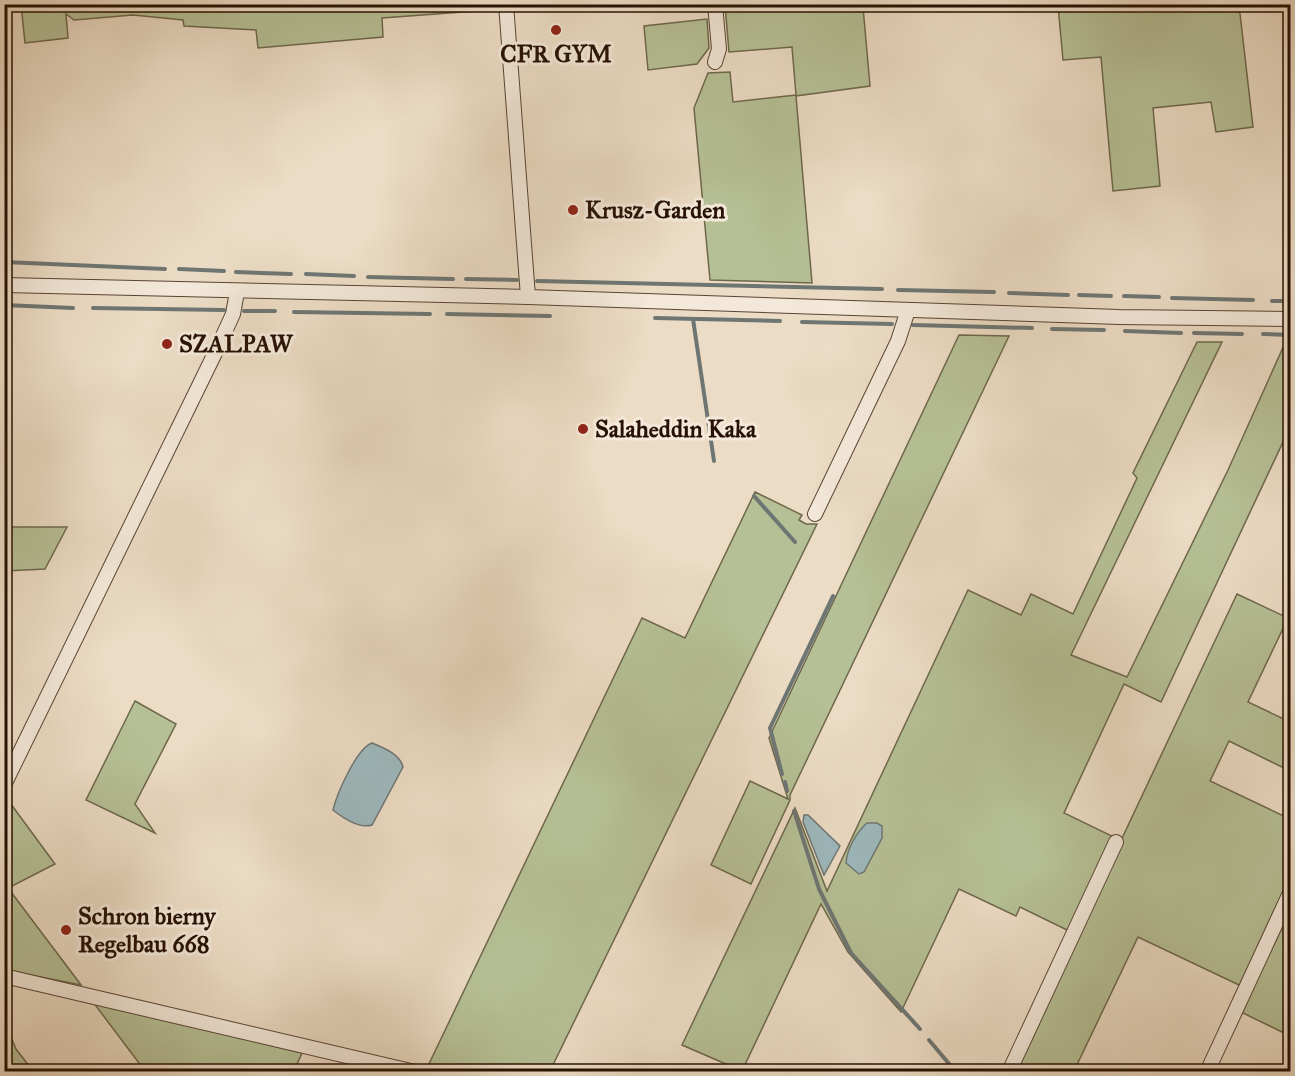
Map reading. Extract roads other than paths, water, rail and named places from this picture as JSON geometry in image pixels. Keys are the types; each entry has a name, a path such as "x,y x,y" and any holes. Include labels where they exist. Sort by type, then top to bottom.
{"street":[{"path":"506,4 528,297"},
{"path":"715,4 719,49 715,62"},
{"path":"4,285 528,297 908,310 1290,319"},
{"path":"4,785 216,351 233,314 237,292"},
{"path":"815,514 898,341 908,310"},
{"path":"1009,1071 1116,842"},
{"path":"1207,1071 1290,893"},
{"path":"4,976 415,1071"}],"water":[{"path":"372,743 399,758 403,767 372,825 367,826 346,819 333,810 354,762 360,753"},
{"path":"804,815 808,815 840,846 824,875 803,822"},
{"path":"867,823 877,823 882,826 882,838 864,872 859,874 846,863 853,842"}],"waterway":[{"path":"4,262 165,269"},
{"path":"179,269 224,271"},
{"path":"236,272 291,274"},
{"path":"306,274 354,276"},
{"path":"368,277 453,279"},
{"path":"466,279 517,280"},
{"path":"537,281 882,289"},
{"path":"898,290 994,292"},
{"path":"1009,293 1068,295"},
{"path":"1079,295 1111,296"},
{"path":"1124,296 1159,297"},
{"path":"1172,298 1253,300"},
{"path":"1272,301 1290,301"},
{"path":"4,305 73,308"},
{"path":"93,308 224,310"},
{"path":"244,311 275,311"},
{"path":"294,312 430,314"},
{"path":"447,314 550,316"},
{"path":"655,318 780,321"},
{"path":"693,319 714,461"},
{"path":"802,322 892,324"},
{"path":"913,325 1032,328"},
{"path":"1052,329 1104,330"},
{"path":"1125,331 1181,333"},
{"path":"1194,333 1242,334"},
{"path":"1263,334 1290,335"},
{"path":"754,496 795,542"},
{"path":"782,774 770,728 833,596"},
{"path":"785,782 787,791"},
{"path":"794,811 819,889 851,953 920,1029"},
{"path":"929,1040 956,1072"}],"place":[{"name":"CFR GYM","path":"556,30"},
{"name":"Krusz-Garden","path":"573,210"},
{"name":"SZALPAW","path":"167,344"},
{"name":"Salaheddin Kaka","path":"583,429"},
{"name":"Schron bierny Regelbau 668","path":"66,930"}]}
